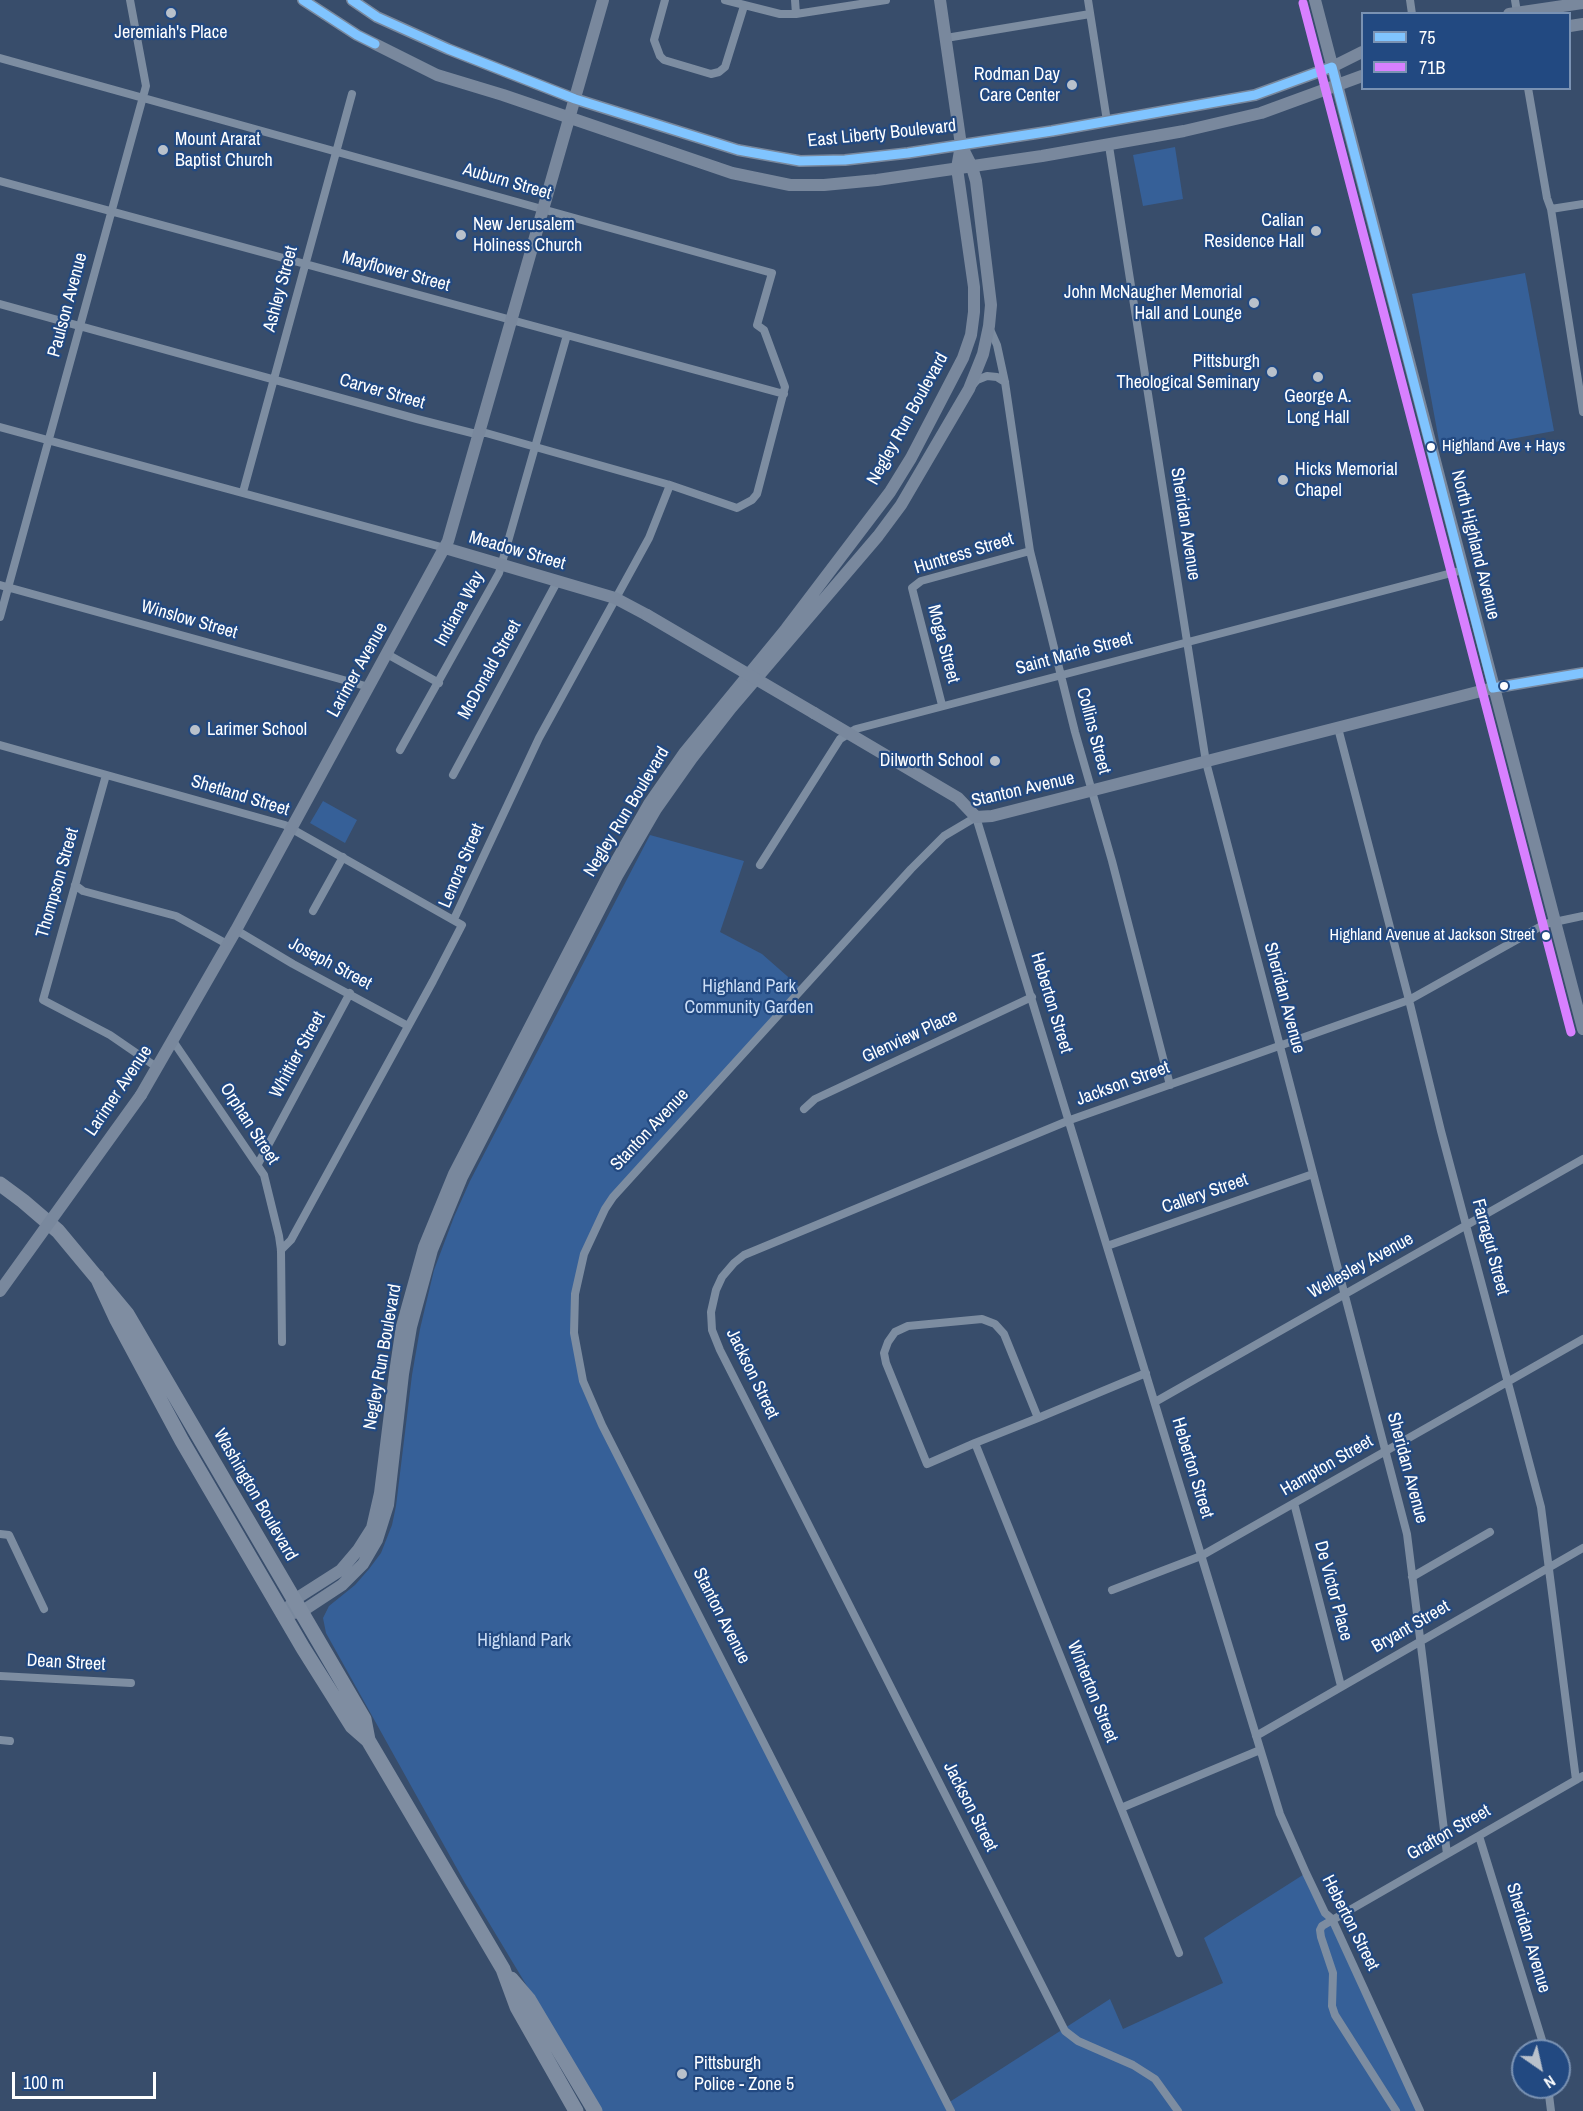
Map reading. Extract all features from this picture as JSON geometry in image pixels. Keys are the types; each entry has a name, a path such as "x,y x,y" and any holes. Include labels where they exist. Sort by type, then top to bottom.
{"highway":[{"name":"Washington Boulevard","path":"0,1184 58,1231 127,1314 364,1719 368,1740"},
{"name":"Washington Boulevard","path":"97,1277 117,1320 182,1441 284,1614 352,1726 368,1740 503,1969 529,2000 595,2111"},
{"name":"Washington Boulevard","path":"503,1969 517,2007 576,2111"}],"main road":[{"path":"303,0 357,35 437,75 732,173 790,185 845,184 1109,146 1239,120 1361,76"},
{"name":"East Liberty Boulevard","path":"352,0 377,17 448,49 575,99 738,150 785,159 819,161 908,153 961,145 1255,95 1332,67 1361,52"},
{"name":"Larimer Avenue","path":"0,1291 158,1068 445,548 603,0"},
{"path":"940,0 961,145"},
{"name":"North Highland Avenue","path":"1315,0 1555,922 1578,988 1583,1029"},
{"path":"1514,9 1583,3"},
{"name":"Negley Run Boulevard","path":"284,1614 328,1595 349,1579 363,1564 377,1540 388,1505 403,1374 411,1328 435,1241 462,1178 617,876 656,809 698,750 878,536 924,467 969,389 983,354 991,305 976,181 961,145"},
{"name":"Negley Run Boulevard","path":"298,1606 340,1570 358,1550 372,1528 380,1493 394,1372 402,1326 424,1247 454,1174 610,872 649,804 684,752 786,629 890,492 911,458 963,358 971,335 974,287 957,168 961,145"},
{"name":"Meadow Street","path":"445,548 615,598 958,798 976,817"},
{"name":"Stanton Avenue","path":"976,817 992,816 1493,688 1583,673"}],"street":[{"name":"Paulson Avenue","path":"0,616 4,586 48,440 146,86 130,0"},
{"path":"665,0 654,40 660,56 664,60 711,74 725,67 744,6"},
{"path":"725,0 780,14 796,14 886,0"},
{"path":"795,0 796,14"},
{"path":"1088,0 1107,121"},
{"path":"946,38 1090,14"},
{"name":"Auburn Street","path":"0,58 772,273 757,325 764,330 785,387 757,494 753,500"},
{"path":"1528,90 1580,374 1583,412"},
{"name":"Ashley Street","path":"243,492 352,94"},
{"name":"Sheridan Avenue","path":"1109,146 1206,762 1407,1534 1447,1854"},
{"name":"Mayflower Street","path":"0,181 784,394"},
{"path":"1551,209 1583,204"},
{"name":"Carver Street","path":"0,304 417,419 472,433 486,433 670,485 738,508 753,500"},
{"name":"Collins Street","path":"989,326 997,345 1005,382 1030,551 1170,1085"},
{"name":"Indiana Way","path":"399,750 439,683 501,564 567,335"},
{"path":"969,389 977,381 987,376 997,377 1005,382"},
{"name":"Meadow Street","path":"0,427 445,548"},
{"name":"Lenora Street","path":"281,1250 291,1240 462,925 454,919 539,738 649,538 670,485"},
{"name":"Huntress Street","path":"911,592 914,585 921,581 1030,551"},
{"name":"Saint Marie Street","path":"760,865 840,739 856,729 1463,570"},
{"name":"McDonald Street","path":"453,775 557,582"},
{"name":"Winslow Street","path":"4,586 369,687"},
{"name":"Moga Street","path":"911,592 942,705"},
{"path":"387,654 439,683"},
{"name":"Farragut Street","path":"1338,728 1441,1131 1541,1507 1579,1778"},
{"name":"Shetland Street","path":"0,746 285,825 454,919"},
{"name":"Thompson Street","path":"106,775 43,1000 110,1035 158,1068"},
{"name":"Heberton Street","path":"976,817 1280,1814 1325,1913 1332,1919 1420,2111"},
{"name":"Stanton Avenue","path":"949,2107 602,1425 584,1381 574,1333 575,1294 584,1254 613,1197 911,869 944,836 976,817"},
{"path":"313,911 343,857"},
{"path":"75,885 83,891 176,916 227,944"},
{"name":"Jackson Street","path":"1178,2111 1155,2079 1133,2065 1078,2041 1065,2031 720,1350 712,1330 711,1312 716,1290 722,1277 744,1255 1070,1120 1409,1000 1545,924 1583,916"},
{"name":"Joseph Street","path":"236,930 293,964 408,1026"},
{"name":"Whittier Street","path":"258,1164 350,993"},
{"name":"Glenview Place","path":"804,1108 816,1099 1032,997"},
{"name":"Orphan Street","path":"173,1041 264,1175 281,1250 282,1342"},
{"name":"Wellesley Avenue","path":"1155,1402 1583,1159"},
{"name":"Callery Street","path":"1107,1246 1313,1174"},
{"path":"1038,1418 1004,1334 995,1324 982,1319 908,1326 895,1332 888,1342 885,1363 927,1464 975,1443 1038,1418 1146,1373"},
{"name":"Hampton Street","path":"1112,1590 1202,1556 1583,1339"},
{"name":"Winterton Street","path":"975,1443 1179,1953"},
{"name":"De Victor Place","path":"1294,1503 1341,1686"},
{"path":"1412,1577 1490,1532"},
{"path":"4,1534 44,1610"},
{"name":"Bryant Street","path":"1256,1736 1583,1548"},
{"name":"Dean Street","path":"0,1676 131,1683"},
{"path":"0,1740 10,1741"},
{"path":"1121,1808 1260,1750"},
{"name":"Grafton Street","path":"1332,1919 1579,1778"},
{"name":"Sheridan Avenue","path":"1479,1836 1542,2039"},
{"path":"1332,1919 1320,1930 1334,1972 1332,2006 1335,2015 1396,2111"}],"green space":[{"path":"1175,147 1183,199 1143,206 1133,155"},
{"path":"1525,273 1554,431 1441,452 1412,294"},
{"path":"323,801 357,820 345,843 310,823"},
{"name":"Highland Park","path":"650,835 744,861 720,932 762,954 803,990 605,1209 584,1254 574,1333 583,1381 948,2103 1110,1999 1123,2029 1223,1983 1204,1938 1306,1873 1420,2111 601,2111 465,1883 326,1633 323,1618 329,1606 355,1585 381,1553 392,1525 420,1329 434,1270 454,1217 470,1181"}],"transit line":[{"name":"75","path":"303,0 375,44"},
{"name":"75","path":"352,0 377,17 448,49 575,99 738,150 800,161 845,160 908,153 1052,131 1255,95 1332,67 1493,688 1583,673"},
{"name":"71B","path":"1303,3 1571,1032"}],"place":[{"name":"Jeremiah's Place","path":"171,13"},
{"name":"Rodman Day Care Center","path":"1072,85"},
{"name":"Mount Ararat Baptist Church","path":"163,150"},
{"name":"Calian Residence Hall","path":"1316,231"},
{"name":"New Jerusalem Holiness Church","path":"461,235"},
{"name":"John McNaugher Memorial Hall and Lounge","path":"1254,303"},
{"name":"Pittsburgh Theological Seminary","path":"1272,372"},
{"name":"George A. Long Hall","path":"1318,377"},
{"name":"Highland Ave + Hays","path":"1431,447"},
{"name":"Hicks Memorial Chapel","path":"1283,480"},
{"name":"Larimer School","path":"195,730"},
{"name":"Dilworth School","path":"995,761"},
{"name":"Highland Avenue at Jackson Street","path":"1546,936"},
{"name":"Pittsburgh Police - Zone 5","path":"682,2074"}],"park label":[{"name":"Highland Park Community Garden","path":"749,997"}]}
